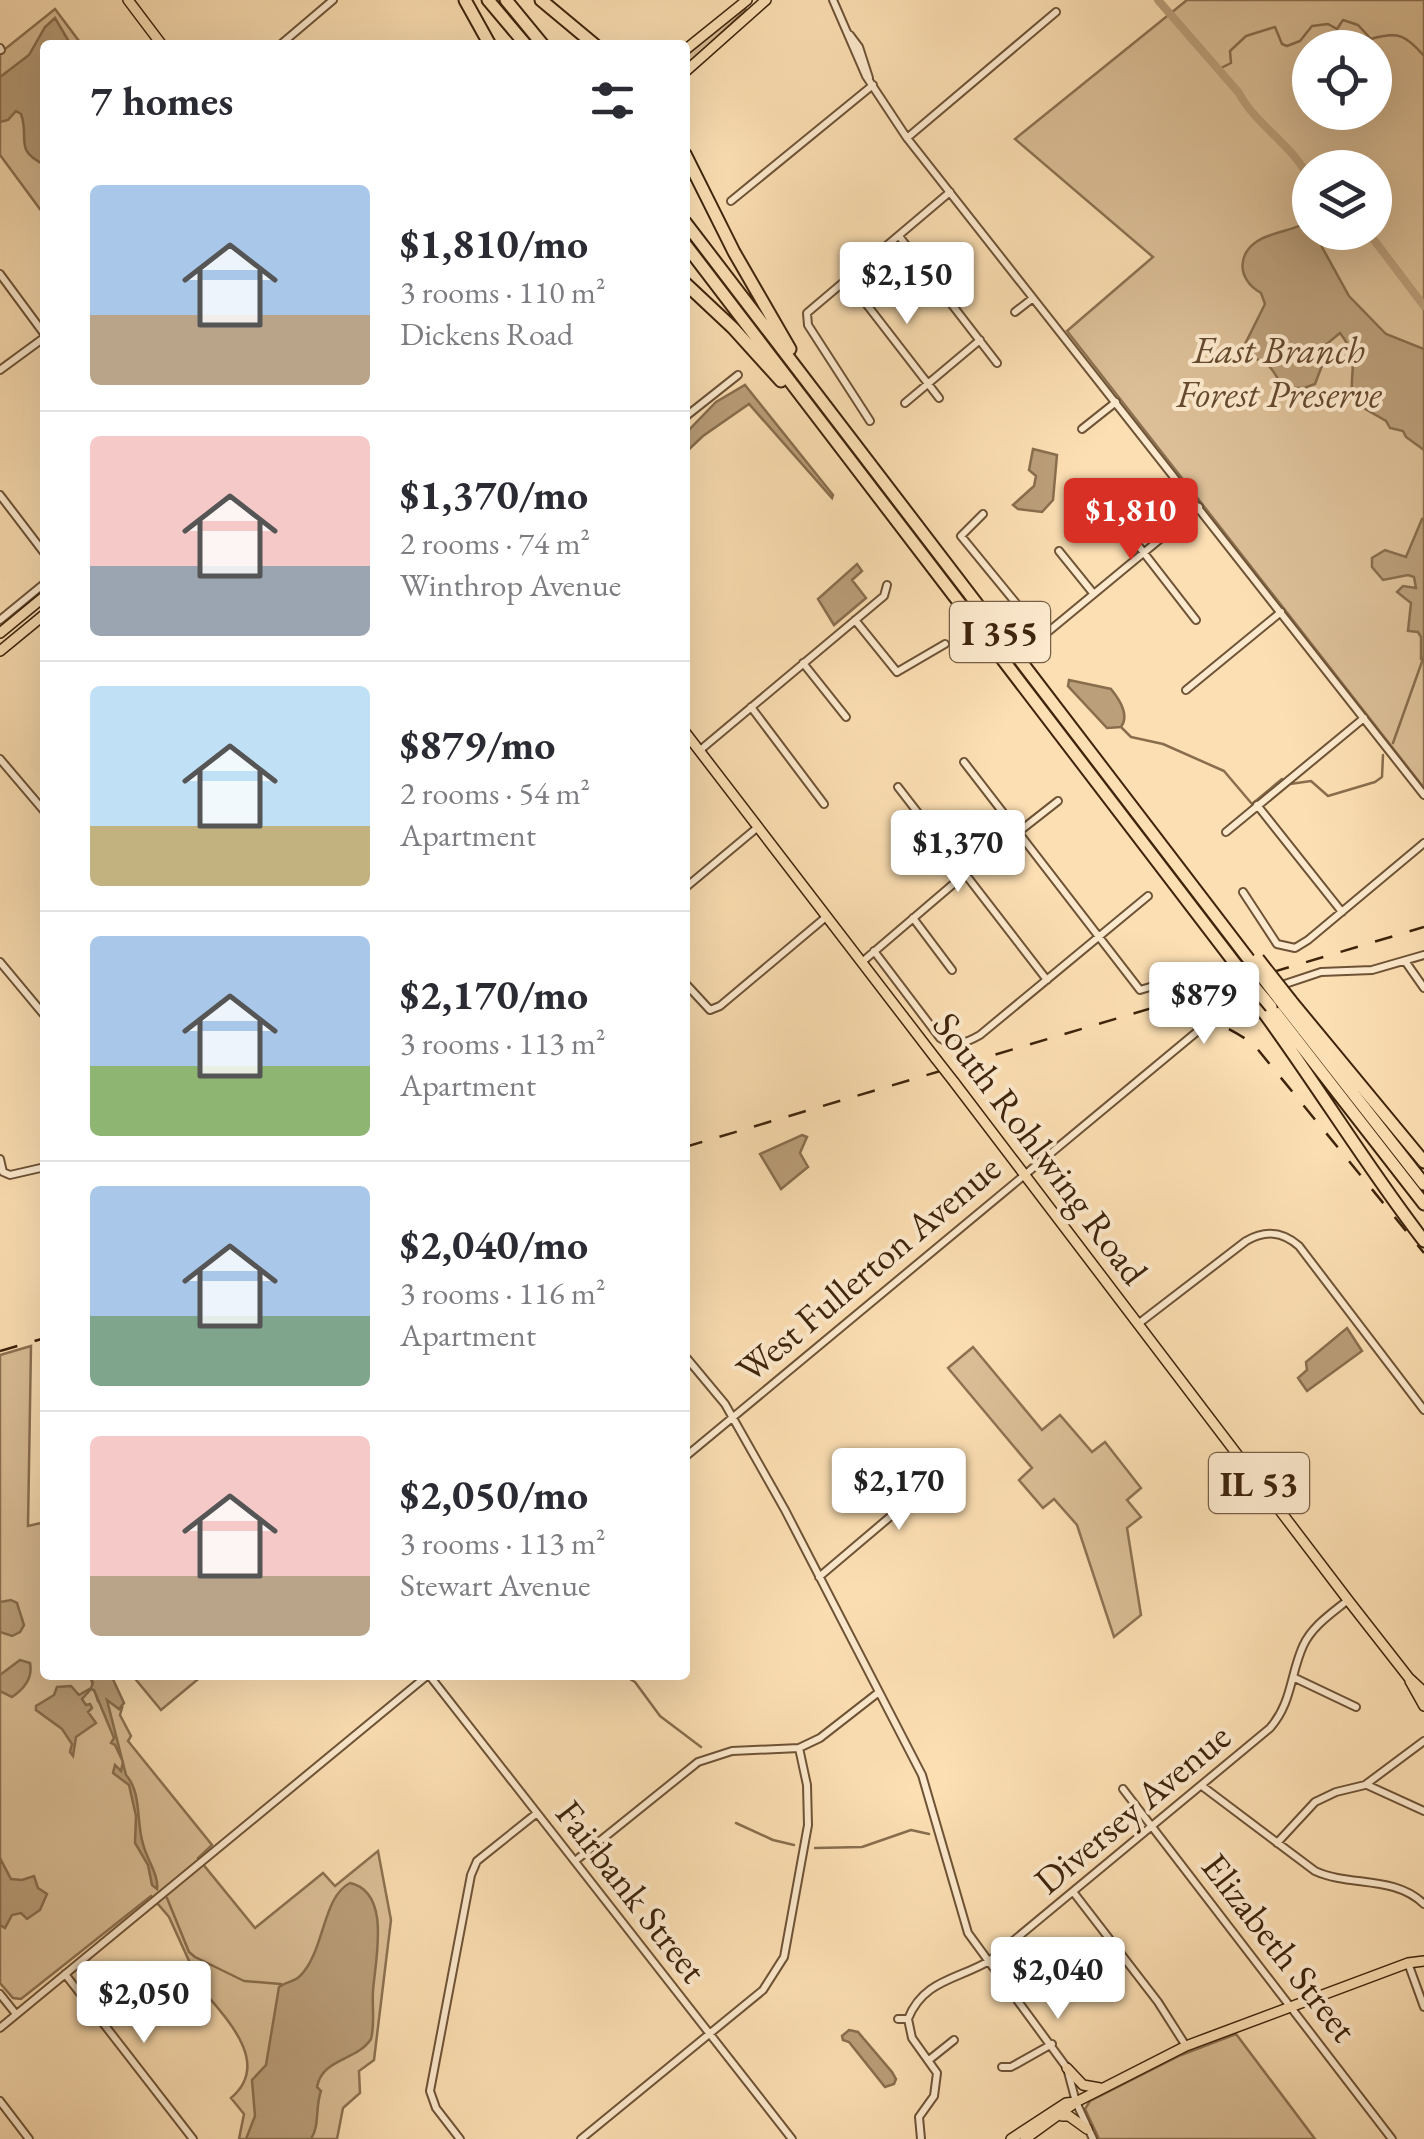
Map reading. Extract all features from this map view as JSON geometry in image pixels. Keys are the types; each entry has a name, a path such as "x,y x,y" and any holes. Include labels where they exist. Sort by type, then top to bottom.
{"highway":[{"path":"466,0 487,40"},
{"path":"488,0 522,40"},
{"path":"506,0 539,40"},
{"path":"541,0 589,40"},
{"path":"690,164 734,252 824,404"},
{"name":"I 355","path":"690,229 1175,862 1244,964 1424,1184"},
{"name":"I 355","path":"690,251 1196,912 1244,964"},
{"path":"690,288 762,358 862,476"},
{"path":"1244,964 1277,1006 1424,1162"},
{"path":"1277,1006 1304,1066 1349,1140 1424,1241"},
{"name":"I 355","path":"1277,1006 1424,1204"}],"main road":[{"path":"128,0 158,40"},
{"path":"690,46 747,0"},
{"path":"690,68 766,0"},
{"path":"0,633 40,601"},
{"path":"0,651 40,618"},
{"name":"South Rohlwing Road","path":"690,738 1348,1600"},
{"name":"IL 53","path":"1348,1600 1424,1692"},
{"name":"IL 53","path":"1409,1678 1413,1692 1424,1706"},
{"path":"1408,1963 1424,1952"},
{"path":"1025,2139 1076,2102 1186,2046 1408,1963 1424,1961"},
{"path":"1067,2068 1083,2085 1102,2088"},
{"path":"1011,2139 1066,2102 1076,2102"},
{"path":"1060,2116 1069,2116 1090,2134"}],"street":[{"path":"286,40 333,0"},
{"path":"832,0 848,40 908,138 1424,795"},
{"path":"908,138 1056,12"},
{"path":"731,202 871,81"},
{"path":"870,421 807,320 807,312 950,192"},
{"path":"898,236 997,363"},
{"path":"0,274 40,329"},
{"path":"847,279 939,398"},
{"path":"0,296 10,288"},
{"path":"1014,312 1033,298"},
{"path":"0,370 40,340"},
{"path":"905,403 980,340"},
{"path":"690,413 738,375"},
{"path":"1082,429 1116,402"},
{"path":"1092,486 1196,620"},
{"path":"0,495 40,547"},
{"path":"983,514 961,536 1043,636 1199,506"},
{"path":"1059,551 1093,593"},
{"path":"699,750 884,596 887,584"},
{"path":"0,620 40,587"},
{"path":"1186,690 1281,612"},
{"path":"855,620 897,672 945,644"},
{"path":"803,663 846,717"},
{"path":"751,707 824,804"},
{"path":"1226,832 1364,718"},
{"path":"0,759 40,806"},
{"path":"964,762 1140,990 1190,974"},
{"path":"898,787 1047,980"},
{"path":"861,962 1058,802"},
{"path":"1257,806 1342,912"},
{"path":"690,884 758,828"},
{"path":"1243,892 1277,944 1286,948 1304,944 1424,843"},
{"path":"874,952 940,1038 952,1045 967,1042 1148,896"},
{"path":"690,989 705,1006 716,1008 826,917"},
{"path":"913,918 952,970"},
{"name":"West Fullerton Avenue","path":"690,1453 1225,1007 1243,996 1321,972 1372,970 1424,955"},
{"path":"1404,961 1424,988"},
{"path":"0,962 40,1010"},
{"path":"0,1159 3,1172 10,1175 40,1168"},
{"path":"1138,1324 1246,1241 1260,1234 1281,1235 1299,1246 1424,1410"},
{"path":"690,1362 733,1416 820,1576 922,1775 968,1933 1067,2068 1090,2134"},
{"path":"820,1576 956,1461"},
{"name":"Diversey Avenue","path":"908,2019 916,2004 944,1979 991,1963 1274,1724 1288,1702 1302,1647 1310,1634 1348,1600"},
{"path":"1294,1678 1356,1707"},
{"path":"0,2028 422,1680"},
{"name":"Fairbank Street","path":"432,1680 792,2139"},
{"path":"575,1861 698,1762 732,1751 799,1748 820,1738 879,1692"},
{"path":"1277,1843 1315,1802 1366,1785 1424,1741"},
{"path":"581,2139 764,1988 784,1956 808,1825 799,1748"},
{"path":"1366,1785 1424,1811"},
{"path":"1202,1786 1322,1874 1394,1886 1424,1904"},
{"name":"Elizabeth Street","path":"1123,1789 1392,2139"},
{"path":"460,2139 436,2108 430,2091 471,1875 478,1861 536,1813"},
{"path":"1074,1893 1158,2002 1186,2046"},
{"path":"1408,1963 1424,2007"},
{"path":"65,1974 194,2139"},
{"path":"0,1994 16,2014"},
{"path":"898,2019 908,2019 912,2038 935,2070 938,2084 919,2117 921,2139"},
{"path":"928,2060 954,2040"},
{"path":"1002,2068 1052,2044"},
{"path":"0,2100 3,2111 29,2139"}],"green space":[{"name":"East Branch Forest Preserve","path":"1187,0 1424,0 1424,788 1067,331 1153,257 1015,139"},
{"path":"744,7 746,10 690,62 690,52"},
{"path":"55,9 78,40 40,40 40,209 0,155 0,53"},
{"path":"31,1346 28,1526 40,1523 40,1680 91,1680 98,1701 110,1699 122,1708 120,1715 131,1736 128,1741 212,1845 198,1858 255,1928 323,1873 335,1886 378,1851 391,1920 374,2060 359,2071 360,2093 343,2108 337,2139 239,2139 244,2114 231,2098 243,2083 247,2068 245,2052 227,2020 192,1977 195,1974 169,1917 151,1896 21,1999 13,1998 0,1983 0,1355"},
{"path":"973,1347 1042,1430 1060,1415 1092,1452 1105,1442 1141,1488 1127,1500 1141,1517 1127,1528 1141,1615 1114,1637 1077,1525 1054,1499 1043,1508 1019,1480 1032,1468 948,1368"},
{"path":"136,1680 197,1680 161,1710"},
{"path":"1236,2034 1315,2139 1099,2139 1085,2109 1090,2101 1181,2055"}],"shaded area":[{"path":"55,18 68,40 40,40 40,162 26,149 21,114 16,111 0,122 0,77 29,55 45,27"},
{"path":"1292,229 1292,250 1324,250 1349,296 1386,334 1424,349 1424,450 1403,431 1390,428 1386,421 1355,403 1353,361 1340,333 1323,347 1323,363 1315,384 1304,388 1284,388 1269,366 1246,351 1244,346 1265,304 1261,293 1247,280 1242,265 1248,250 1263,238"},
{"path":"745,385 832,498 749,404 690,448 690,429 716,402"},
{"path":"1033,449 1057,455 1053,500 1042,512 1013,505 1034,486 1036,476 1029,470"},
{"path":"1422,519 1424,661 1421,637 1418,632 1408,631 1411,603 1397,592 1403,586 1416,588 1414,577 1383,580 1372,567 1372,558 1385,550 1406,557"},
{"path":"857,564 862,571 852,580 866,598 834,625 818,599"},
{"path":"1069,680 1111,689 1124,713 1121,727 1107,728 1068,686"},
{"path":"802,1135 807,1137 800,1153 808,1167 781,1189 760,1154"},
{"path":"1347,1328 1362,1351 1307,1391 1298,1378 1307,1370 1306,1362"},
{"path":"0,1602 17,1603 24,1625 12,1636 0,1632"},
{"path":"20,1660 30,1663 30,1674 24,1687 12,1697 0,1691 0,1675"},
{"path":"92,1680 113,1680 124,1703 119,1709 107,1700 122,1761 111,1743 114,1738 94,1690 82,1699 90,1704 88,1712 96,1723 76,1737 73,1756 72,1744 62,1729 36,1710 36,1706 54,1695 57,1687 71,1686 79,1695"},
{"path":"123,1763 134,1790 141,1835 157,1889 135,1843 136,1816 129,1785 113,1773 115,1765 121,1771"},
{"path":"0,1858 11,1879 34,1876 38,1888 47,1894 40,1910 27,1919 21,1913 12,1915 5,1928 0,1925"},
{"path":"350,1883 372,1899 376,1913 378,1946 371,2039 320,2078 317,2122 311,2139 246,2139 255,2116 252,2080 266,2065 279,1987 297,1978 308,1965 334,1900"},
{"path":"849,2030 858,2032 892,2072 894,2084 885,2087 849,2042 843,2040"}],"waterway":[{"path":"1158,0 1292,155"},
{"path":"1219,69 1231,63 1230,51 1246,36 1275,27 1282,44 1287,46 1300,41 1312,26 1328,24 1337,29 1343,20 1358,25 1371,39 1401,37 1424,56"},
{"path":"1382,250 1424,306"},
{"path":"1393,743 1424,656"},
{"path":"1122,728 1131,737 1163,744 1224,771 1252,804 1282,779"},
{"path":"1290,784 1311,781 1328,796 1375,782 1382,777 1383,755"},
{"path":"632,1680 660,1716 701,1747"},
{"path":"736,1823 794,1845"},
{"path":"815,1848 862,1847 911,1830 929,1834"},
{"path":"167,1898 189,1952 195,1957 244,1981 281,1984"}],"railway":[{"path":"690,1146 1424,927"},
{"path":"1160,1010 1210,1021 1255,1046 1424,1253"},
{"path":"0,1351 40,1339"}]}
